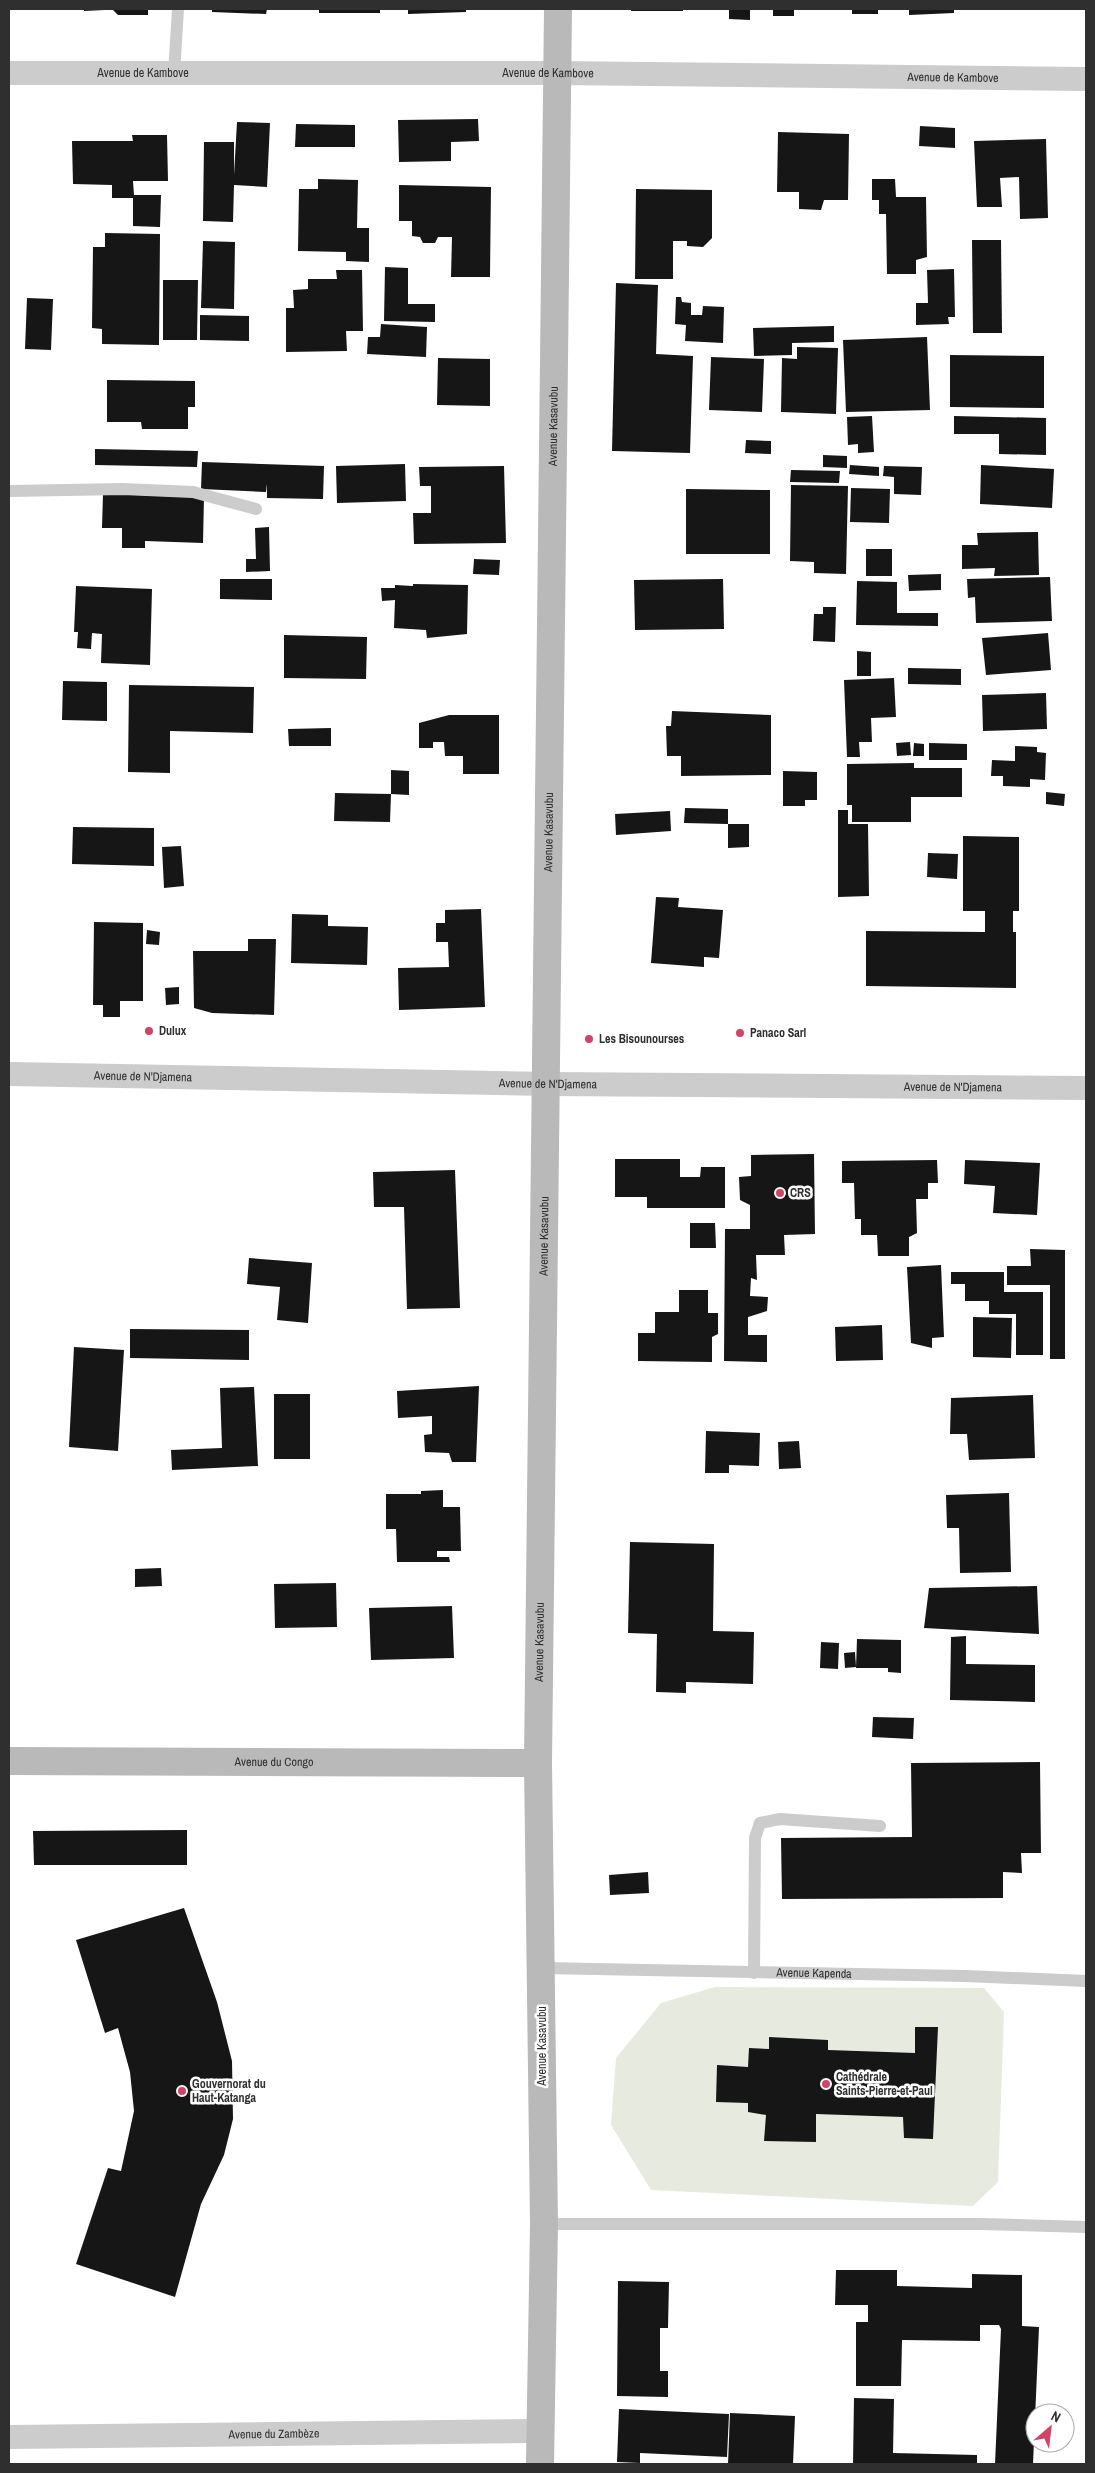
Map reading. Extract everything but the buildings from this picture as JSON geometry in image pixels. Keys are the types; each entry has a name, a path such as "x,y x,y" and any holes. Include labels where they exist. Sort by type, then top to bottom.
{"main road":[{"name":"Avenue Kasavubu","path":"540,2464 544,2224 538,1762 558,9"},
{"name":"Avenue du Congo","path":"9,1761 538,1762"}],"street":[{"name":"Avenue de Kambove","path":"9,73 558,74 1086,79"},
{"name":"Avenue de N'Djamena","path":"9,1074 547,1084 1086,1088"},
{"name":"Avenue du Zambèze","path":"9,2438 540,2431"}],"lane":[{"path":"174,73 178,9"},
{"path":"9,491 123,489 194,492 256,509"},
{"path":"754,1973 755,1838 760,1823 780,1819 880,1826"},
{"name":"Avenue Kapenda","path":"542,1968 1008,1977 1086,1981"},
{"path":"544,2224 980,2224 1086,2227"}],"shaded area":[{"path":"715,1987 984,1988 1004,2012 998,2182 973,2206 651,2190 611,2125 616,2058 661,2003"}],"place":[{"name":"Dulux","path":"149,1031"},
{"name":"Panaco Sarl","path":"740,1033"},
{"name":"Les Bisounourses","path":"589,1039"},
{"name":"CRS","path":"780,1193"},
{"name":"Cathédrale Saints-Pierre-et-Paul","path":"826,2084"},
{"name":"Gouvernorat du Haut-Katanga","path":"182,2091"}]}
